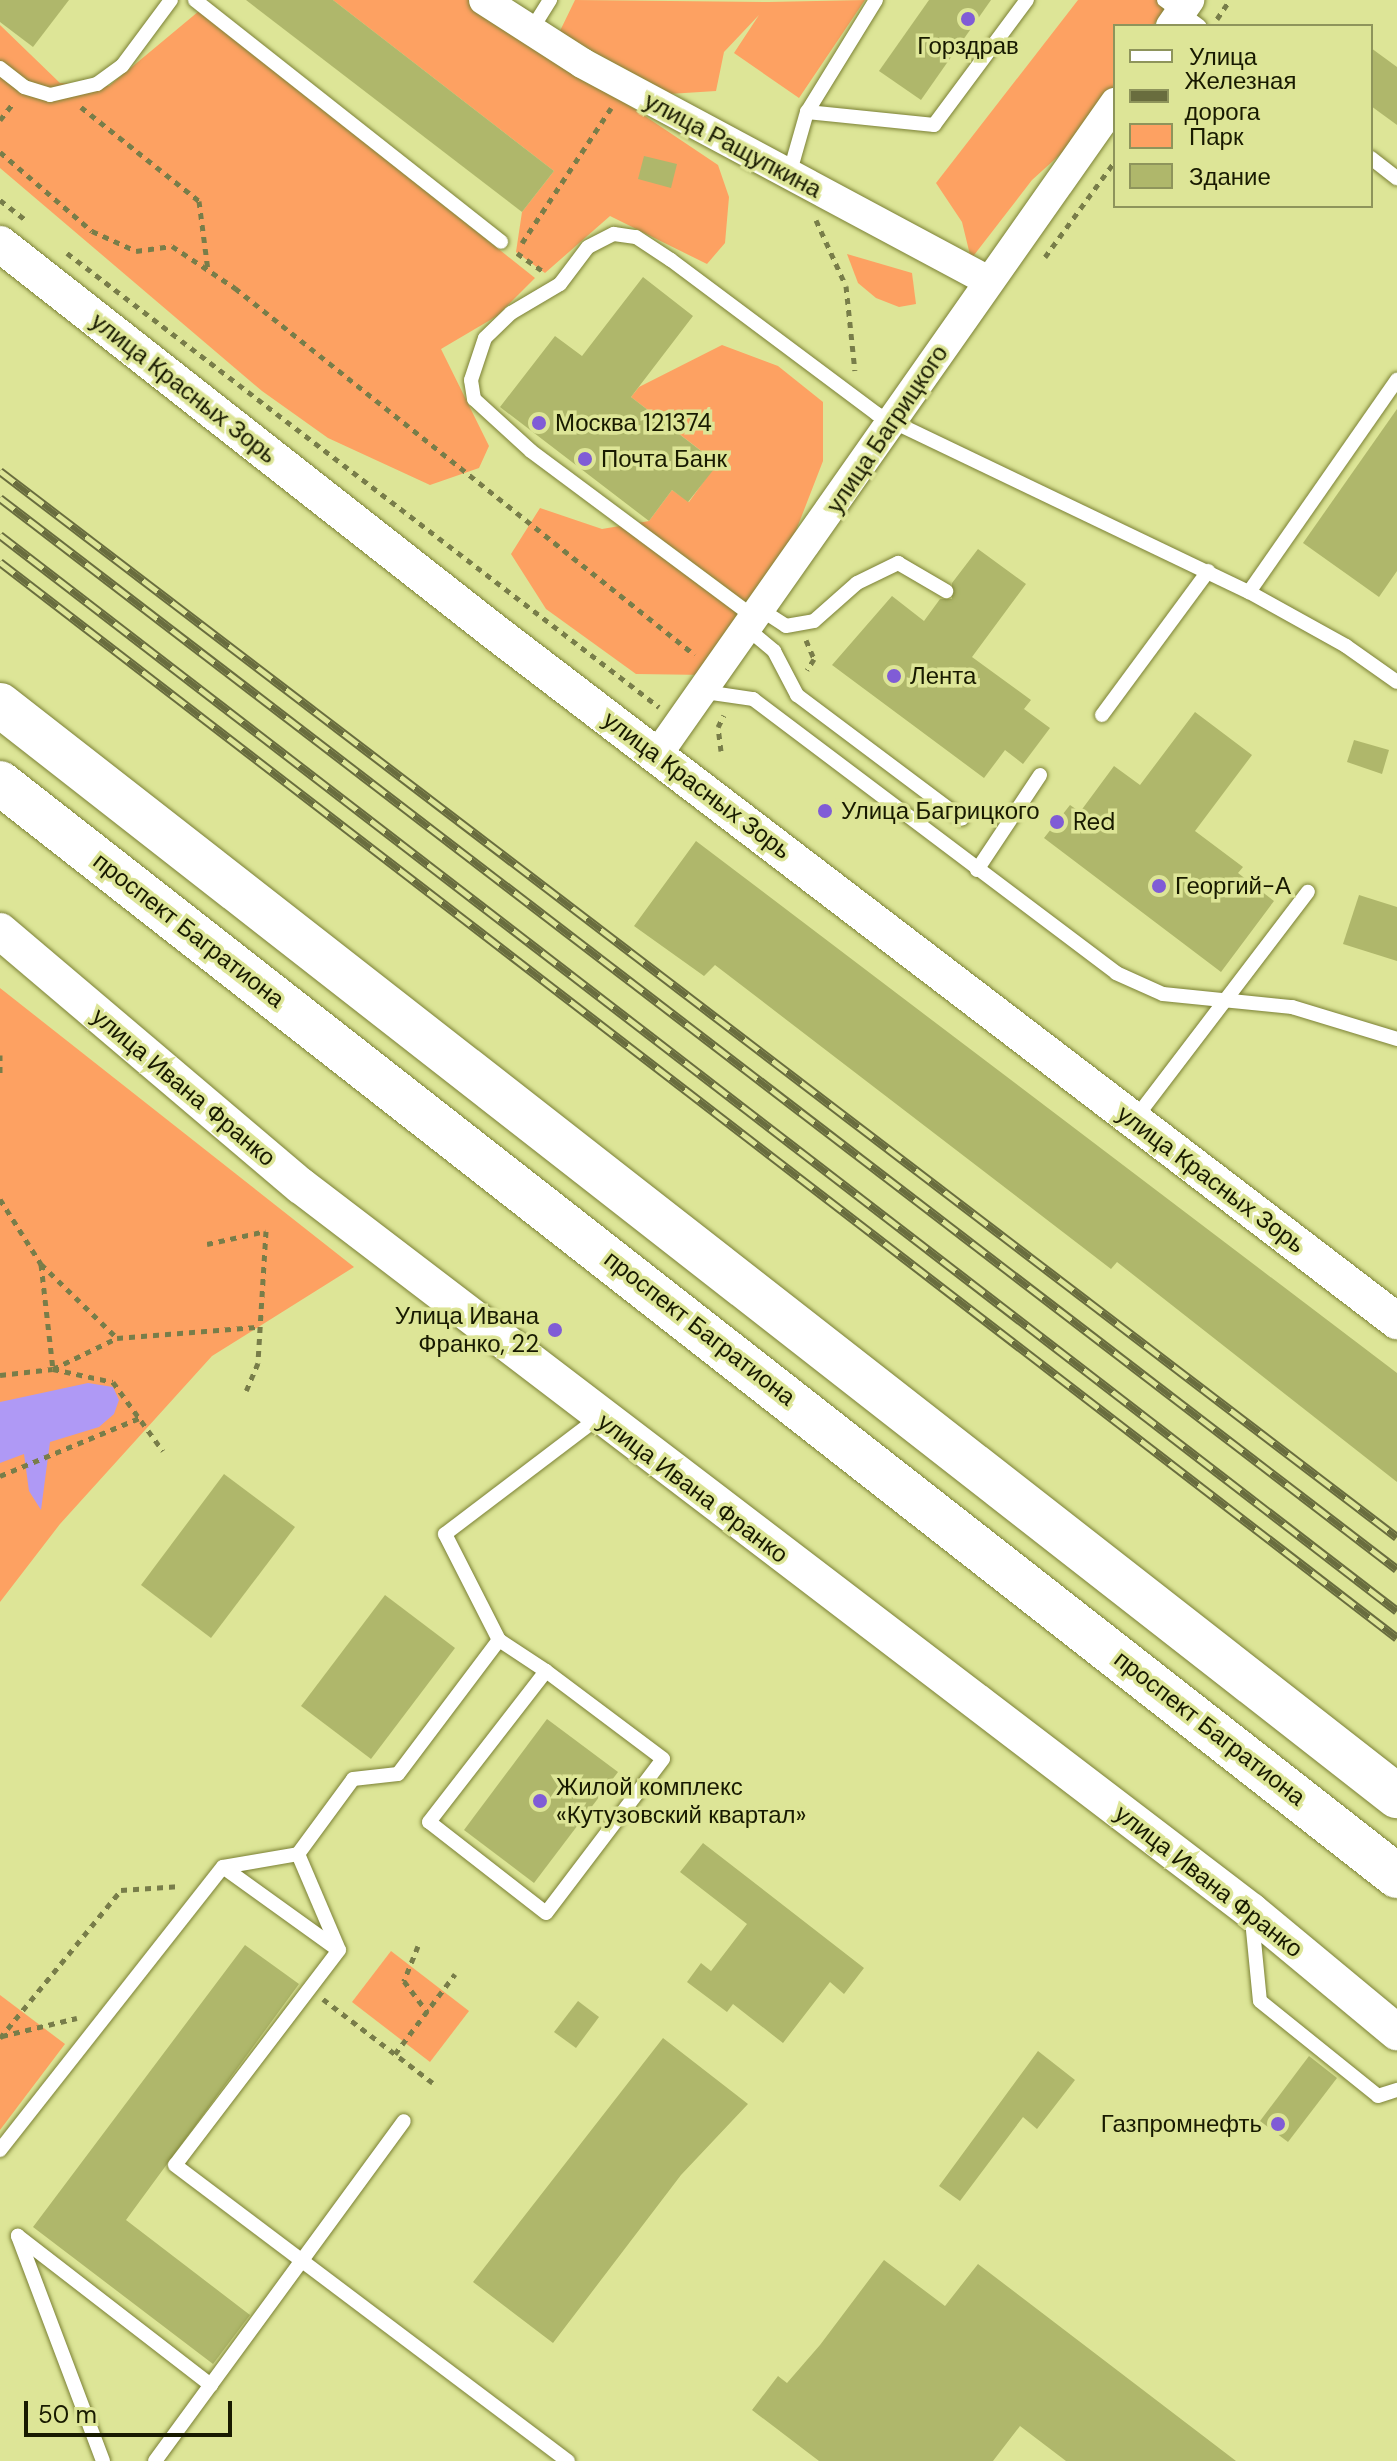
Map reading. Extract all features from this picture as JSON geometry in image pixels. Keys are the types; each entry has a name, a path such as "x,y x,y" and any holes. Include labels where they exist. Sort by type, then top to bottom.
{"main road":[{"path":"11,713 1397,1796"},
{"name":"проспект Багратиона","path":"0,783 1397,1876"}],"street":[{"name":"улица Ращупкина","path":"484,0 530,32 623,86 987,280"},
{"name":"улица Багрицкого","path":"657,755 756,620 987,280 1113,106"},
{"name":"улица Красных Зорь","path":"0,244 657,755 1397,1321"},
{"name":"улица Ивана Франко","path":"0,931 301,1186 599,1417 1251,1911 1397,2032"}],"lane":[{"path":"0,68 24,87 65,94 97,84 122,66 171,0"},
{"path":"195,0 501,242"},
{"path":"530,32 550,0"},
{"path":"789,175 807,112 876,0"},
{"path":"807,112 934,125 1027,0"},
{"path":"1373,160 1397,178"},
{"path":"962,819 797,695 756,620 531,451 474,399 471,380 485,338 511,313 560,284 588,247 614,234 636,237 893,421 1249,592 1346,646 1397,682"},
{"path":"1249,592 1397,380"},
{"path":"756,620 786,626 814,621 857,583 898,563 946,591"},
{"path":"1102,715 1208,571"},
{"path":"705,692 753,699 1116,973 1163,994 1222,1003 1292,1007 1397,1039"},
{"path":"977,870 1040,775"},
{"path":"1134,1120 1308,892"},
{"path":"546,1671 429,1822 546,1913 663,1759 546,1671 499,1640 445,1534 599,1417"},
{"path":"0,2150 205,1885 223,1867 298,1854 353,1779 398,1774 499,1640"},
{"path":"298,1854 339,1950"},
{"path":"223,1867 339,1950"},
{"path":"1251,1911 1260,2001 1378,2096 1397,2090"},
{"path":"339,1950 175,2165 568,2461"},
{"path":"155,2461 404,2121"},
{"path":"103,2461 18,2236 211,2385"}],"path":[{"path":"1213,24 1230,0"},
{"path":"516,252 623,86"},
{"path":"65,94 199,201 208,270"},
{"path":"0,152 92,231 136,251 172,246 208,270 701,660"},
{"path":"789,175 846,286 856,374"},
{"path":"0,200 37,229"},
{"path":"501,242 560,284"},
{"path":"62,249 681,723"},
{"path":"0,1055 0,1074"},
{"path":"0,1199 41,1264 117,1338"},
{"path":"207,1244 266,1231 258,1363 246,1391"},
{"path":"41,1264 53,1369"},
{"path":"53,1369 117,1338 258,1327"},
{"path":"0,1375 53,1369 113,1382 142,1417 163,1451"},
{"path":"0,1476 25,1469 51,1453 142,1417"},
{"path":"0,2037 121,1890 205,1885"},
{"path":"418,1946 404,1981 427,2012"},
{"path":"395,2054 455,1974"},
{"path":"309,1989 433,2083"},
{"path":"0,2037 105,2011"}],"green space":[{"path":"333,0 472,0 718,165 729,197 725,243 707,264 610,216 545,273 516,252 522,212 554,171"},
{"path":"575,0 865,0 799,98 734,53 759,15 724,52 716,91 669,94 559,33"},
{"path":"1078,0 1171,0 1154,24 1113,24 1113,88 1085,132 1032,180 971,259 962,222 936,183"},
{"path":"199,11 535,278 497,316 441,349 489,446 479,468 430,485 328,438 262,391 0,168 0,25 60,83 109,86"},
{"path":"847,254 912,273 916,304 899,307 876,298 858,283"},
{"path":"722,345 778,366 823,402 823,461 785,559 707,675 636,674 546,609 511,554 540,508 602,529 649,521 672,490 689,502 717,463 631,397 639,387"},
{"path":"0,988 354,1267 212,1356 60,1524 0,1602"},
{"path":"391,1951 469,2011 430,2062 352,2002"},
{"path":"0,1995 65,2044 0,2130"}],"shaded area":[{"path":"88,1383 113,1387 119,1400 114,1414 99,1427 50,1442 41,1510 29,1491 24,1454 0,1463 0,1402"}],"building":[{"path":"0,0 69,0 33,47 0,22"},
{"path":"246,0 333,0 554,171 522,212"},
{"path":"929,0 991,0 921,100 879,71"},
{"path":"1373,49 1397,67 1397,125 1373,107"},
{"path":"644,156 677,164 671,188 638,179"},
{"path":"643,277 693,316 631,397 718,464 688,502 672,490 649,521 500,407 555,336 582,356"},
{"path":"1397,409 1397,571 1379,597 1303,543"},
{"path":"978,549 1026,584 972,657 1031,700 1024,709 1050,728 1023,764 1005,750 984,778 832,665 892,596 924,621 940,599 952,599 952,583"},
{"path":"1195,712 1252,755 1195,831 1243,867 1238,873 1274,901 1221,972 1044,838 1070,805 1080,812 1114,766 1140,785"},
{"path":"1354,740 1389,750 1382,774 1347,762"},
{"path":"696,841 1397,1373 1397,1482 1117,1262 1111,1269 715,965 704,976 634,926"},
{"path":"1359,895 1397,907 1397,961 1343,944"},
{"path":"224,1474 295,1527 211,1638 141,1585"},
{"path":"385,1595 455,1648 371,1759 301,1706"},
{"name":"Жилой комплекс «Кутузовский квартал»","path":"547,1719 618,1772 534,1883 464,1830"},
{"path":"703,1843 864,1968 844,1994 830,1982 783,2043 733,2004 727,2012 687,1982 701,1963 711,1971 747,1924 680,1872"},
{"path":"245,1945 299,1984 126,2220 250,2315 213,2364 33,2227"},
{"path":"578,2001 599,2017 576,2048 554,2032"},
{"path":"663,2038 748,2104 681,2175 553,2343 473,2282"},
{"path":"1038,2051 1075,2080 1037,2129 1023,2117 960,2201 939,2186"},
{"path":"1309,2056 1337,2078 1288,2142 1260,2121"},
{"path":"884,2260 945,2306 978,2264 1236,2461 1066,2461 1020,2426 993,2461 819,2461 752,2410 778,2376 787,2383"}],"railway":[{"path":"0,471 1397,1537"},
{"path":"0,498 1397,1569"},
{"path":"0,535 1397,1611"},
{"path":"0,562 1397,1638"}],"place":[{"name":"Горздрав","path":"968,19"},
{"name":"Москва 121374","path":"539,423"},
{"name":"Почта Банк","path":"585,459"},
{"name":"Лента","path":"894,676"},
{"name":"Улица Багрицкого","path":"825,811"},
{"name":"Red","path":"1057,822"},
{"name":"Георгий-А","path":"1159,886"},
{"name":"Улица Ивана Франко, 22","path":"555,1330"},
{"name":"Жилой комплекс «Кутузовский квартал»","path":"540,1801"},
{"name":"Газпромнефть","path":"1278,2124"}]}
